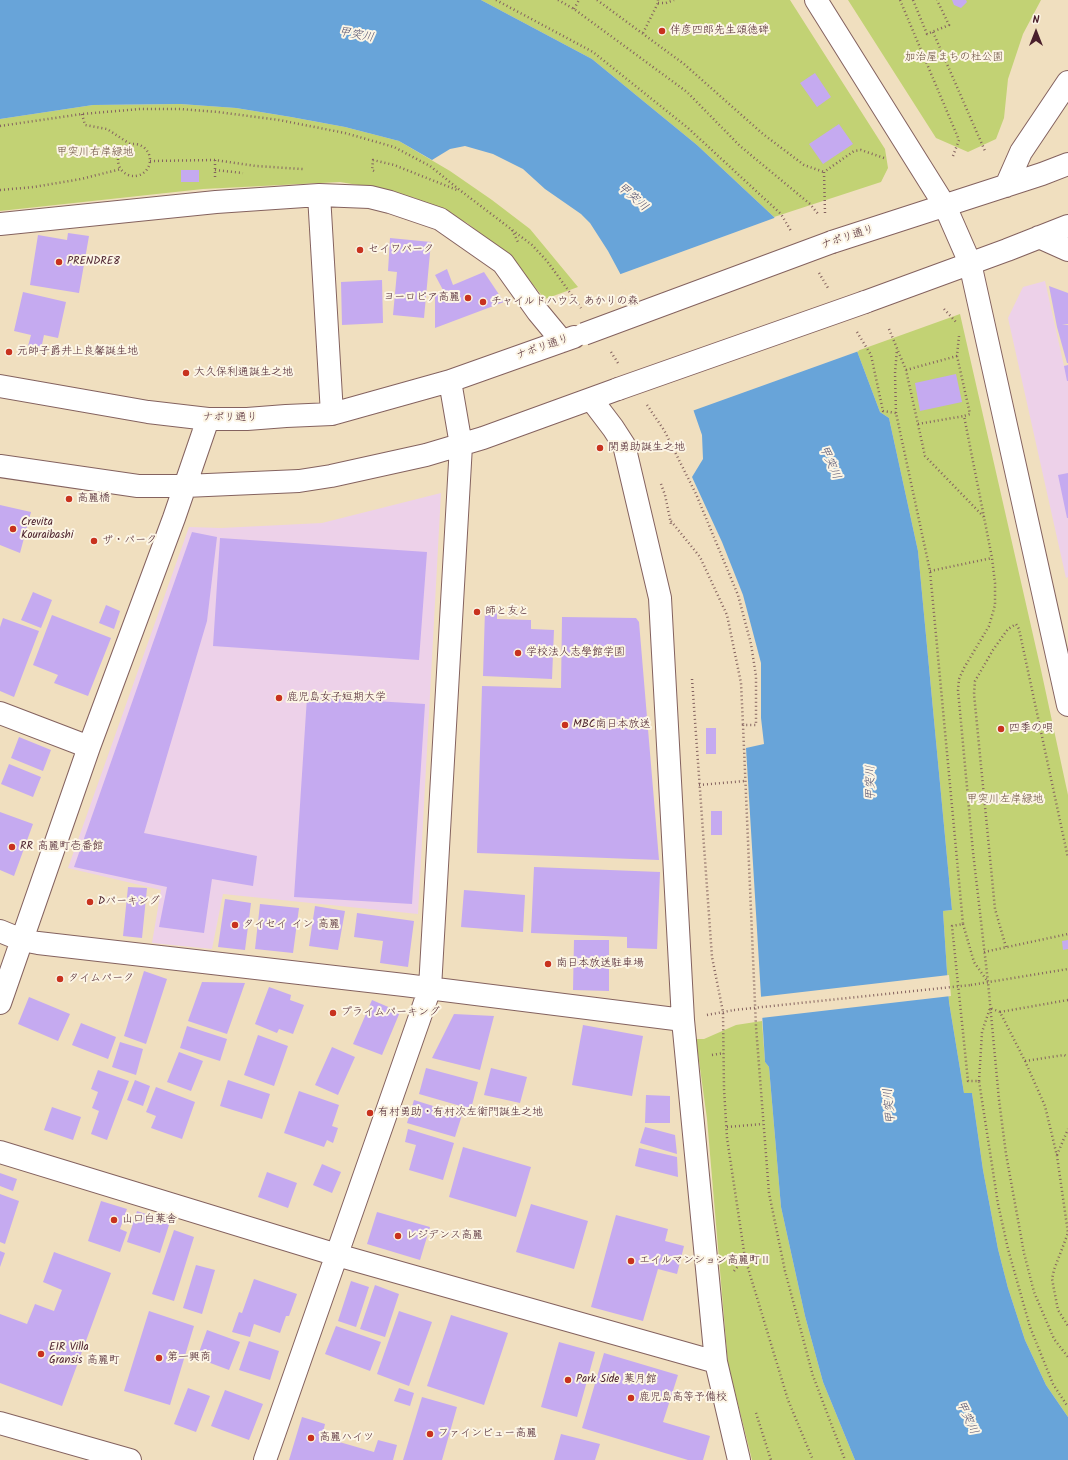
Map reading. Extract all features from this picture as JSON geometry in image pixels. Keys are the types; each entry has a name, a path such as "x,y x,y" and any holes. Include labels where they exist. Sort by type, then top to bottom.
{"street":[{"path":"816,0 945,206 970,263 1068,705"},
{"path":"1006,186 1021,152 1068,82"},
{"name":"ナポリ通り","path":"0,386 148,412 208,419 247,419 332,414 450,380 584,334 832,242 1006,186 1068,164"},
{"path":"0,224 216,202 319,195 370,197 390,202 440,219 503,263 538,312 562,341"},
{"path":"319,195 332,414"},
{"path":"0,466 138,486 185,486 298,481 331,476 461,445 865,302 1068,226"},
{"path":"1039,237 1068,250"},
{"path":"265,1460 430,988 461,445 450,380"},
{"path":"591,399 624,445 660,598 693,1018 716,1362 739,1460"},
{"path":"0,1003 89,747 160,558 208,419"},
{"path":"0,713 89,747"},
{"path":"0,931 22,940 38,943 693,1018"},
{"path":"0,1152 337,1255 716,1362"},
{"path":"0,1423 130,1460"}],"path":[{"path":"496,0 593,52 688,128 781,214 794,234"},
{"path":"558,0 574,9 687,92 740,146 810,204 819,215"},
{"path":"574,9 579,0"},
{"path":"597,0 684,64 763,134 804,165 824,172"},
{"path":"643,33 658,2 666,3 674,0"},
{"path":"900,0 959,140 953,156"},
{"path":"912,0 927,34 948,25 937,0"},
{"path":"933,32 985,150"},
{"path":"0,126 82,114 140,110 188,110 218,112 279,120 337,132 394,147 430,166 532,244 547,260 581,308"},
{"path":"82,114 85,125 107,129 130,144"},
{"path":"130,144 137,144 144,147 148,153 150,161 144,172 132,176 121,169 118,162 119,154 123,148 130,144"},
{"path":"824,172 854,151 861,150 886,158"},
{"path":"150,161 215,160 256,166 306,169"},
{"path":"215,160 215,170"},
{"path":"371,174 373,160 394,165 461,191"},
{"path":"0,190 40,186 81,179 121,169"},
{"path":"824,172 826,213"},
{"path":"815,268 828,288"},
{"path":"944,309 958,325"},
{"path":"854,328 871,355 883,411 896,413"},
{"path":"889,329 906,370 925,456 984,517"},
{"path":"918,424 970,414 957,356 958,331"},
{"path":"607,347 620,366"},
{"path":"897,349 895,373 896,413 930,571 963,924 974,962 988,982"},
{"path":"906,370 957,356"},
{"path":"646,404 664,430 696,494 738,594 751,644 756,676 756,725 743,725"},
{"path":"964,416 992,558 995,583 995,605 989,626 964,668 959,679 958,690 988,982 998,1100 1024,1254 1034,1292 1054,1339 1068,1357"},
{"path":"670,521 700,557 727,615 742,683 756,1027 769,1193 785,1271 813,1376 845,1460"},
{"path":"930,571 992,558"},
{"path":"1006,947 995,909 974,694 975,681 993,650 1008,629 1016,624 1019,629 1068,858"},
{"path":"699,785 745,781"},
{"path":"963,924 952,926 968,1081 979,1081"},
{"path":"984,952 1068,934"},
{"path":"712,957 723,1012 724,1089 727,1127 745,1258 788,1400 814,1460"},
{"path":"693,1018 734,1010 971,985 1068,969"},
{"path":"990,1008 1000,1012 1068,1000"},
{"path":"990,1008 982,1032 979,1081 998,1204 1008,1249 1030,1327 1053,1384 1068,1408"},
{"path":"1000,1012 1026,1061 1045,1106 1057,1156 1068,1233 1052,1279 1058,1310 1068,1326"},
{"path":"712,1054 724,1053"},
{"path":"1026,1061 1064,1055 1068,1057"},
{"path":"727,1127 763,1124"},
{"path":"1057,1156 1068,1129"},
{"path":"734,1277 734,1270 745,1258"},
{"path":"755,1410 771,1460"}],"shaded area":[{"path":"1045,281 1064,366 1068,365 1068,577 1066,578 1008,318 1023,287"},
{"name":"鹿児島女子短期大学","path":"441,493 418,914 223,894 212,949 152,943 161,890 68,868 189,527 221,528 322,523"}],"green space":[{"path":"481,0 790,0 885,149 888,168 881,182 774,217 697,145 592,59"},
{"name":"加治屋まちの杜公園","path":"848,0 1041,0 1023,34 1008,79 1004,118 996,139 968,152 936,138"},
{"name":"甲突川右岸緑地","path":"180,104 236,108 291,117 345,127 399,141 450,171 530,229 578,287 545,299 508,255 467,223 415,198 370,187 340,182 203,189 0,211 0,119 93,105"},
{"name":"甲突川左岸緑地","path":"960,314 1068,795 1068,1417 1046,1385 1025,1340 1008,1288 998,1249 983,1170 972,1093 964,1093 949,1002 943,911 952,910 918,551 889,418 880,412 857,351"},
{"path":"762,1021 765,1062 769,1067 781,1207 805,1316 823,1382 855,1460 752,1460 728,1364 707,1119 696,1039 704,1039 736,1025"}],"water":[{"name":"甲突川","path":"0,0 481,0 592,59 697,145 774,217 857,351 880,412 889,418 918,551 952,910 943,911 949,1002 964,1093 972,1093 983,1170 998,1249 1008,1288 1025,1340 1046,1385 1068,1417 1068,1460 855,1460 823,1382 805,1316 781,1207 769,1067 765,1062 746,748 764,744 761,718 761,663 743,595 722,542 692,477 703,459 702,435 693,409 608,251 590,223 581,214 545,189 523,169 493,154 465,146 450,149 432,160 399,141 345,127 236,108 180,104 93,105 0,119"}],"pier":[{"path":"777,217 859,351 692,411 618,275"},
{"path":"949,975 951,996 761,1018 759,997"}],"building":[{"path":"952,0 966,0 967,2 961,8 954,5"},
{"path":"815,73 831,97 817,107 800,83"},
{"path":"839,124 853,144 823,164 809,144"},
{"path":"181,170 199,170 199,182 181,182"},
{"name":"PRENDRE8","path":"68,233 89,236 79,293 30,285 38,235 67,240"},
{"path":"390,238 431,242 424,318 393,315 397,272 388,271"},
{"name":"ヨーロピア高麗","path":"447,269 453,285 484,272 504,302 435,328 435,294 443,290 435,275"},
{"path":"382,280 383,323 342,325 341,282"},
{"path":"1049,286 1068,293 1068,324 1062,325 1068,325 1068,363 1057,327"},
{"path":"23,292 66,302 58,338 44,335 41,349 28,346 31,335 14,331"},
{"path":"1068,365 1068,381 1067,381 1064,366"},
{"path":"956,374 962,402 920,411 915,383"},
{"path":"1068,473 1068,518 1067,518 1058,475"},
{"name":"Crevita Kouraibashi","path":"0,505 31,512 20,553 0,545"},
{"path":"192,532 217,537 207,621 144,833 257,856 253,886 212,879 204,933 159,927 167,887 74,867"},
{"path":"220,538 427,552 419,660 213,646"},
{"path":"33,592 52,600 41,628 21,620"},
{"path":"106,605 120,611 114,629 99,623"},
{"name":"学校法人志學館学園","path":"485,610 497,610 497,619 531,620 531,629 554,630 552,679 483,676"},
{"path":"52,615 111,638 88,696 54,683 58,675 33,665"},
{"name":"MBC南日本放送","path":"562,617 636,618 639,622 659,860 477,853 482,686 561,688"},
{"path":"3,618 39,631 14,697 0,691 0,627"},
{"path":"307,697 425,704 412,904 294,897"},
{"path":"706,728 716,728 716,754 706,754"},
{"path":"19,737 51,750 43,771 11,758"},
{"path":"9,764 41,777 33,797 1,784"},
{"path":"711,811 722,811 722,835 711,835"},
{"name":"RR 高麗町壱番館","path":"0,812 33,824 14,876 0,870"},
{"path":"534,867 660,872 657,949 627,948 627,937 531,933"},
{"path":"128,887 147,888 142,938 123,936"},
{"path":"464,890 525,895 523,932 461,927"},
{"name":"タイセイ イン 高麗","path":"225,899 251,903 245,950 218,947"},
{"path":"260,904 299,908 293,953 255,949"},
{"path":"315,906 345,911 338,950 309,946"},
{"path":"357,913 414,921 408,967 380,963 383,941 354,937"},
{"path":"574,940 609,940 609,991 573,990"},
{"path":"1068,940 1068,949 1063,950 1062,941"},
{"path":"144,971 167,979 146,1044 124,1036"},
{"path":"202,982 245,983 227,1034 188,1021"},
{"path":"269,987 291,995 290,1000 304,1005 293,1034 279,1029 277,1033 255,1024"},
{"path":"29,997 70,1014 58,1041 18,1024"},
{"path":"372,1000 400,1012 382,1055 353,1044"},
{"path":"454,1014 494,1016 480,1070 432,1058"},
{"path":"81,1023 116,1037 108,1059 72,1045"},
{"path":"583,1025 643,1036 632,1096 572,1085"},
{"path":"187,1026 227,1039 220,1061 180,1048"},
{"path":"258,1035 288,1046 274,1086 244,1075"},
{"path":"120,1042 143,1049 136,1075 112,1067"},
{"path":"332,1047 355,1057 338,1095 315,1085"},
{"path":"179,1052 203,1061 191,1091 167,1082"},
{"path":"426,1068 478,1082 471,1109 419,1094"},
{"path":"491,1068 527,1077 520,1103 484,1095"},
{"path":"98,1070 129,1081 107,1140 91,1134 99,1111 92,1108 98,1092 91,1089"},
{"path":"135,1080 150,1086 143,1106 127,1100"},
{"path":"228,1080 270,1094 262,1119 220,1106"},
{"path":"156,1087 195,1102 182,1139 151,1128 156,1116 146,1112"},
{"path":"299,1091 339,1105 332,1126 338,1128 333,1143 327,1140 324,1147 284,1133"},
{"path":"646,1095 670,1096 670,1123 645,1123"},
{"path":"414,1100 462,1115 455,1137 407,1123"},
{"path":"52,1107 81,1117 73,1140 44,1130"},
{"path":"645,1127 675,1135 677,1154 640,1143"},
{"path":"408,1129 454,1143 443,1180 409,1170 416,1145 405,1142"},
{"path":"463,1147 531,1167 516,1217 449,1197"},
{"path":"639,1148 677,1157 678,1177 635,1166"},
{"path":"322,1164 341,1172 332,1193 313,1185"},
{"path":"267,1172 297,1183 288,1208 258,1197"},
{"path":"0,1173 17,1179 13,1191 0,1186"},
{"path":"0,1194 19,1201 5,1244 0,1242"},
{"path":"101,1201 127,1209 120,1229 127,1232 120,1252 88,1241"},
{"path":"531,1204 588,1221 574,1269 516,1252"},
{"path":"137,1211 170,1222 160,1253 127,1242"},
{"name":"レジデンス高麗","path":"377,1212 430,1227 420,1260 367,1244"},
{"name":"エイルマンション高麗町Ⅱ","path":"616,1215 668,1229 665,1241 684,1246 677,1274 658,1269 643,1321 591,1307"},
{"path":"174,1230 194,1237 174,1301 152,1294"},
{"path":"0,1251 5,1253 0,1267"},
{"name":"EIR Villa Gransis 高麗町","path":"54,1252 111,1273 62,1406 0,1383 0,1314 27,1324 35,1304 54,1311 62,1290 43,1282"},
{"path":"196,1265 215,1270 202,1314 183,1308"},
{"path":"254,1279 297,1294 289,1316 286,1316 280,1333 254,1324 250,1337 232,1332 239,1312 242,1313"},
{"path":"351,1281 369,1287 356,1327 338,1321"},
{"path":"375,1285 399,1294 385,1337 360,1329"},
{"name":"第一興商","path":"149,1311 194,1326 170,1405 124,1391"},
{"path":"399,1311 432,1322 409,1386 377,1374"},
{"path":"451,1315 508,1333 484,1405 427,1386"},
{"path":"336,1326 381,1342 370,1371 325,1354"},
{"path":"207,1330 240,1342 229,1370 197,1358"},
{"path":"249,1341 279,1351 270,1380 239,1370"},
{"name":"Park Side 葉月館","path":"559,1342 595,1352 577,1417 541,1407"},
{"name":"鹿児島高等予備校","path":"604,1353 678,1375 663,1422 710,1436 703,1460 688,1460 582,1428"},
{"path":"188,1388 210,1396 196,1432 174,1424"},
{"path":"399,1388 414,1393 410,1406 394,1401"},
{"path":"225,1390 263,1404 249,1440 211,1426"},
{"name":"ファインビュー高麗","path":"422,1397 457,1407 442,1460 403,1460"},
{"name":"高麗ハイツ","path":"302,1417 325,1424 322,1437 374,1452 378,1440 397,1445 393,1460 289,1460"},
{"path":"561,1434 600,1444 595,1460 554,1460"}],"place":[{"name":"伴彦四郎先生頌徳碑","path":"662,31"},
{"name":"セイワパーク","path":"360,250"},
{"name":"PRENDRE8","path":"59,262"},
{"name":"ヨーロピア高麗","path":"468,298"},
{"name":"チャイルドハウス あかりの森","path":"483,302"},
{"name":"元帥子爵井上良馨誕生地","path":"9,352"},
{"name":"大久保利通誕生之地","path":"186,373"},
{"name":"関勇助誕生之地","path":"600,448"},
{"name":"高麗橋","path":"69,499"},
{"name":"Crevita Kouraibashi","path":"13,529"},
{"name":"ザ・パーク","path":"94,541"},
{"name":"師と友と","path":"477,612"},
{"name":"学校法人志學館学園","path":"518,653"},
{"name":"鹿児島女子短期大学","path":"279,698"},
{"name":"MBC南日本放送","path":"565,725"},
{"name":"四季の唄","path":"1001,729"},
{"name":"RR 高麗町壱番館","path":"12,847"},
{"name":"Dパーキング","path":"90,902"},
{"name":"タイセイ イン 高麗","path":"235,925"},
{"name":"南日本放送駐車場","path":"548,964"},
{"name":"タイムパーク","path":"60,979"},
{"name":"プライムパーキング","path":"333,1013"},
{"name":"有村勇助・有村次左衛門誕生之地","path":"370,1113"},
{"name":"山口白葉舎","path":"114,1220"},
{"name":"レジデンス高麗","path":"398,1236"},
{"name":"エイルマンション高麗町Ⅱ","path":"631,1261"},
{"name":"EIR Villa Gransis 高麗町","path":"41,1354"},
{"name":"第一興商","path":"159,1358"},
{"name":"Park Side 葉月館","path":"568,1380"},
{"name":"鹿児島高等予備校","path":"631,1398"},
{"name":"ファインビュー高麗","path":"430,1434"},
{"name":"高麗ハイツ","path":"311,1438"}]}
